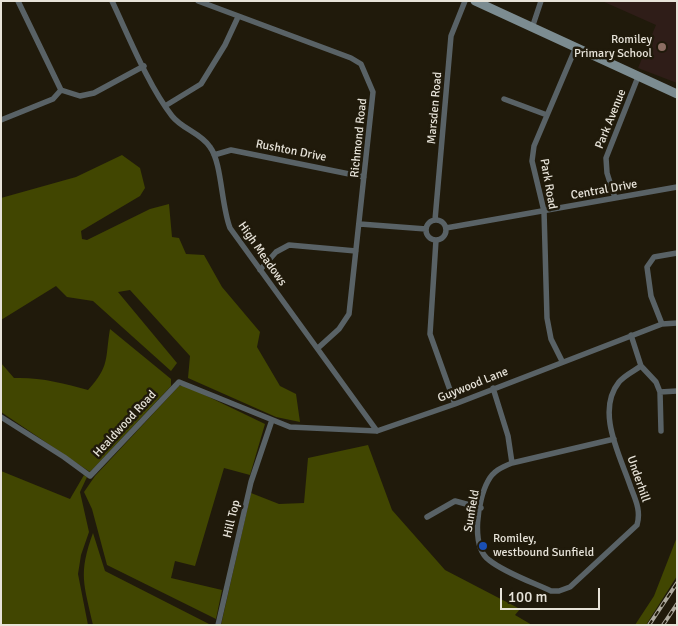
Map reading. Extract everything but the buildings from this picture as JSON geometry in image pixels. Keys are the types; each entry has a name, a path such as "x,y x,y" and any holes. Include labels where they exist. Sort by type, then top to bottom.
{"street":[{"path":"18,1 61,90 80,96 94,93 144,66"},
{"path":"112,1 165,106 173,117 210,146 214,155"},
{"name":"Richmond Road","path":"198,1 340,53 361,64 371,85 374,100 349,314 339,329 318,348"},
{"name":"Marsden Road","path":"436,220 451,36 465,1"},
{"path":"475,1 677,94"},
{"path":"532,28 542,1"},
{"path":"165,106 201,84 225,45 238,17"},
{"name":"Park Road","path":"562,361 551,339 547,318 544,211 532,161 534,146 576,47"},
{"name":"Park Avenue","path":"615,198 607,173 606,158 638,77"},
{"path":"1,120 53,99 61,90"},
{"path":"504,99 547,115"},
{"name":"Rushton Drive","path":"214,155 231,150 364,177"},
{"name":"High Meadows","path":"214,155 226,218 244,250 378,431"},
{"name":"Central Drive","path":"446,228 677,187"},
{"path":"436,220 443,222 446,228 444,237 436,240 428,237 426,229 429,223 436,220"},
{"path":"360,224 426,229"},
{"path":"436,240 430,334 455,404"},
{"path":"260,270 276,252 290,245 356,251"},
{"path":"662,324 651,296 646,267 654,257 677,253"},
{"name":"Guywood Lane","path":"272,420 290,427 378,431 455,404 562,361 662,324 677,323"},
{"path":"632,335 641,366 656,382 660,392 661,431"},
{"name":"Underhill","path":"570,587 637,525 639,509 614,439 610,420 614,391 623,379 641,366"},
{"name":"Healdwood Road","path":"1,417 90,476 179,382 272,420"},
{"path":"493,388 508,436 512,464 614,439"},
{"path":"660,392 677,391"},
{"name":"Hill Top","path":"218,625 251,482 272,420"},
{"name":"Sunfield","path":"512,464 495,472 488,480 481,508 478,548 488,560 551,592 570,587"},
{"path":"427,517 455,502 481,508"}],"shaded area":[{"name":"Romiley Primary School","path":"602,1 677,1 677,83 638,68 656,25"},
{"path":"122,155 140,168 145,188 140,196 81,231 82,239 87,240 150,209 169,204 172,237 179,238 186,254 204,255 222,287 260,332 257,347 280,386 296,394 300,422 276,417 188,378 190,356 130,290 118,292 177,363 171,371 93,301 67,297 56,286 1,320 1,198 76,177"},
{"path":"110,329 171,379 171,386 90,472 1,412 1,363 14,378 33,378 88,390 103,368 107,355"},
{"path":"179,386 186,386 265,424 250,475 224,468 195,566 175,561 171,578 222,590 216,619 107,565 92,509 84,492 95,476"},
{"path":"368,445 392,510 445,570 520,609 515,615 532,625 221,625 251,493 279,504 304,503 308,458"},
{"path":"1,471 70,499 84,475 87,477 80,492 89,532 81,555 78,574 88,625 1,625"},
{"path":"93,533 105,571 211,625 93,625 85,589 84,569"},
{"path":"677,537 677,576 646,625 635,625 654,596"}],"railway":[{"path":"649,625 677,583"},
{"path":"663,625 677,604"}],"place":[{"name":"Romiley Primary School","path":"662,47"},
{"name":"Romiley, westbound Sunfield","path":"483,546"}]}
